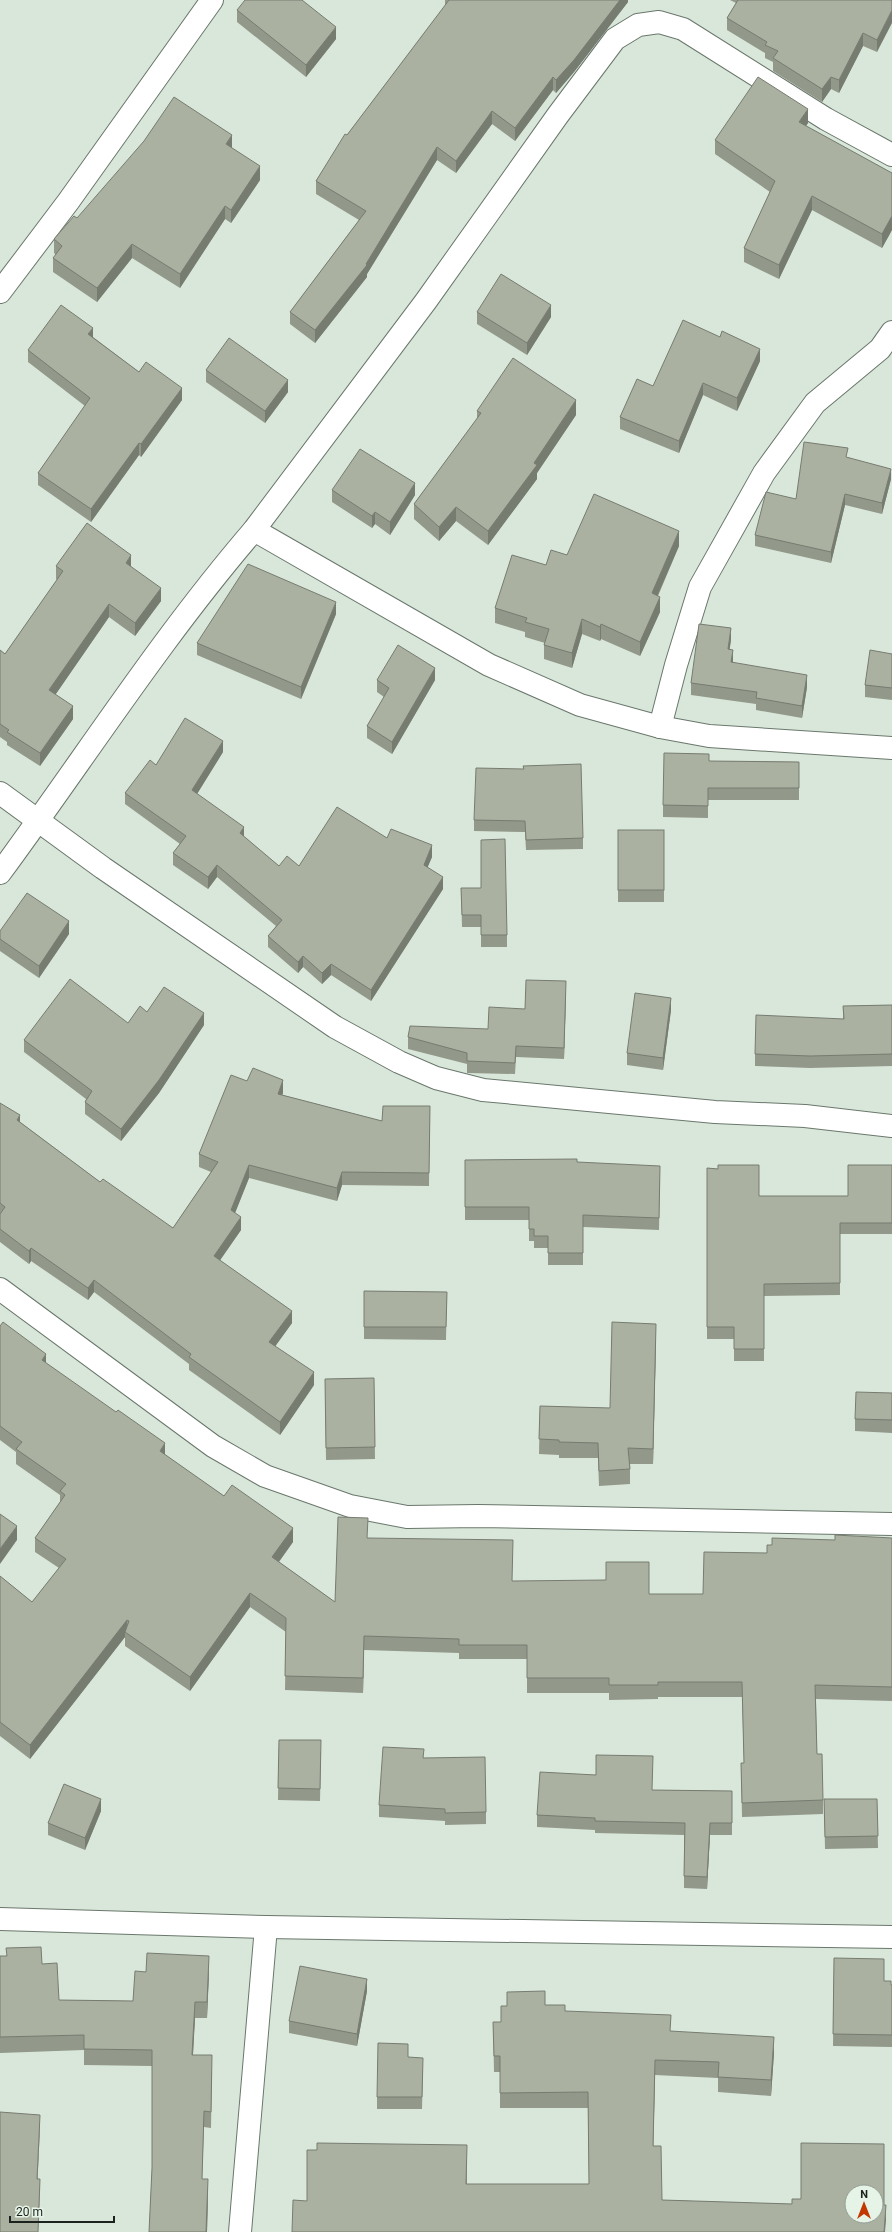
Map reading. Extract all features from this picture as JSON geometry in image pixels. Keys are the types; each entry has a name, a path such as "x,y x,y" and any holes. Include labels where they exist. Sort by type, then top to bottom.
{"street":[{"path":"0,292 68,202 212,0"},
{"path":"0,873 156,655 225,564 254,530 426,301 558,115 615,38 638,25 659,22 683,29 826,119 892,155"},
{"path":"660,727 676,665 700,587 764,473 815,403 880,349 892,332"},
{"path":"254,530 489,665 580,704 660,727 709,736 892,748"},
{"path":"0,793 103,868 335,1027 399,1062 436,1078 483,1090 715,1112 805,1116 892,1126"},
{"path":"0,1289 213,1446 265,1476 350,1506 407,1518 486,1516 892,1524"},
{"path":"0,1919 266,1927 892,1936"},
{"path":"240,2232 266,1927"}],"building":[{"path":"245,0 302,0 336,27 306,65 237,10"},
{"path":"449,0 620,0 574,60 556,80 553,77 515,128 492,111 456,161 437,147 366,264 367,265 315,330 290,312 366,211 316,181 345,134 347,135"},
{"path":"738,0 892,0 892,10 877,40 863,33 839,80 831,77 822,89 773,58 778,51 765,45 767,42 727,18"},
{"path":"758,77 808,109 799,122 892,173 892,216 882,234 812,196 779,265 744,248 775,181 715,140"},
{"path":"174,97 232,135 226,144 260,166 231,210 225,206 180,274 132,244 97,288 53,258 62,246 54,239 74,216 77,218 144,141"},
{"path":"501,274 551,305 527,343 477,312"},
{"path":"61,305 93,328 88,334 139,372 146,362 182,388 141,444 139,443 91,509 38,473 90,398 28,350"},
{"path":"683,320 720,337 722,331 760,349 737,398 703,383 679,441 620,417 637,379 653,386"},
{"path":"229,338 288,380 265,411 206,370"},
{"path":"513,358 576,400 534,463 537,465 488,531 456,507 439,527 414,504 481,413 477,411"},
{"path":"804,442 848,448 846,457 891,469 882,503 845,494 831,552 755,535 766,492 796,499"},
{"path":"360,449 415,483 390,522 375,512 372,516 332,490"},
{"path":"594,494 679,531 652,593 660,597 640,642 601,624 600,627 582,619 572,653 544,645 549,629 525,622 527,618 495,608 512,555 546,565 551,550 567,555"},
{"path":"87,523 131,555 126,563 161,588 135,623 109,604 49,690 73,706 40,753 7,732 9,730 0,724 0,650 5,654 63,571 56,566"},
{"path":"248,564 336,602 301,687 197,643"},
{"path":"699,624 731,628 728,649 733,650 731,662 807,675 802,706 756,698 757,692 691,683"},
{"path":"398,645 435,668 392,742 367,726 389,688 377,680"},
{"path":"870,650 892,654 892,688 865,685"},
{"path":"185,718 223,741 192,790 244,827 240,833 279,866 287,856 299,866 337,807 387,838 391,829 432,845 424,865 443,877 371,990 331,964 322,973 303,956 298,962 268,936 282,920 217,865 208,877 173,853 186,836 125,793 150,760 156,765"},
{"path":"664,753 709,754 709,761 799,762 799,788 708,788 708,806 663,805"},
{"path":"581,764 583,838 526,840 525,821 474,820 476,768 524,769 523,766"},
{"path":"618,830 664,830 664,890 618,890"},
{"path":"505,839 507,935 481,935 481,915 462,915 461,888 481,888 481,840"},
{"path":"27,893 69,921 39,966 0,939 0,931"},
{"path":"70,979 128,1023 140,1006 147,1012 164,987 204,1013 159,1080 121,1129 85,1102 92,1091 24,1040"},
{"path":"526,980 566,981 564,1048 516,1046 515,1063 467,1061 467,1053 408,1037 410,1026 488,1029 489,1007 525,1009"},
{"path":"635,993 671,998 663,1058 627,1053"},
{"path":"892,1005 892,1054 810,1056 755,1054 756,1015 844,1019 843,1006"},
{"path":"253,1068 283,1080 278,1094 382,1121 383,1106 430,1106 429,1173 342,1172 337,1188 249,1165 231,1210 241,1217 214,1256 292,1311 269,1342 314,1372 280,1422 189,1357 191,1354 94,1280 88,1288 31,1248 29,1251 0,1229 0,1214 5,1207 0,1203 0,1103 20,1115 17,1120 100,1182 103,1179 173,1228 218,1162 199,1154 231,1075 247,1081"},
{"path":"577,1159 577,1162 660,1166 659,1218 583,1215 583,1253 548,1253 548,1236 534,1236 534,1229 529,1229 529,1207 465,1207 465,1160"},
{"path":"718,1165 759,1165 759,1196 848,1196 848,1165 892,1165 892,1223 840,1223 840,1283 764,1284 764,1349 734,1349 734,1327 707,1327 707,1168 718,1169"},
{"path":"364,1291 447,1292 446,1327 364,1327"},
{"path":"3,1322 46,1354 42,1360 116,1412 118,1410 165,1443 160,1451 224,1496 232,1485 293,1528 272,1557 335,1602 338,1517 368,1518 367,1538 513,1540 512,1581 606,1580 606,1562 649,1562 649,1594 703,1594 704,1552 767,1553 767,1545 772,1545 772,1538 835,1540 835,1535 892,1538 892,1687 815,1685 817,1754 822,1754 823,1800 742,1803 741,1763 744,1763 742,1682 658,1682 658,1685 609,1685 609,1678 527,1678 527,1645 459,1645 459,1639 364,1636 363,1678 285,1676 286,1618 250,1593 190,1677 125,1632 129,1621 127,1620 30,1745 0,1722 0,1576 32,1602 66,1559 35,1538 65,1495 60,1491 66,1484 16,1449 22,1442 0,1426 0,1326"},
{"path":"612,1322 656,1324 653,1449 628,1448 630,1469 599,1471 598,1443 559,1442 559,1440 539,1439 540,1406 610,1408"},
{"path":"374,1378 375,1447 326,1448 325,1379"},
{"path":"856,1392 892,1393 892,1420 855,1419"},
{"path":"0,1514 17,1526 0,1549"},
{"path":"279,1740 321,1740 320,1789 278,1788"},
{"path":"383,1747 424,1749 423,1758 485,1757 486,1812 445,1813 445,1809 379,1805"},
{"path":"596,1755 653,1756 652,1790 732,1791 732,1823 710,1823 707,1877 684,1876 685,1823 595,1821 595,1818 537,1815 540,1772 596,1775"},
{"path":"64,1784 101,1799 85,1838 48,1823"},
{"path":"824,1799 877,1799 878,1836 825,1837"},
{"path":"41,1947 42,1964 57,1963 59,2000 133,2001 135,1971 146,1972 147,1953 209,1956 207,2002 195,2002 192,2055 212,2055 211,2112 204,2111 202,2179 208,2179 206,2232 149,2232 152,2168 152,2050 84,2049 84,2035 0,2037 0,1956 7,1956 6,1948"},
{"path":"834,1958 884,1959 884,1981 891,1981 892,1985 892,2035 833,2034"},
{"path":"300,1966 367,1979 357,2034 289,2021"},
{"path":"545,1991 545,2005 565,2005 565,2011 671,2015 670,2031 774,2037 771,2080 718,2077 719,2062 655,2060 653,2146 661,2146 662,2200 792,2204 792,2199 801,2199 801,2143 884,2144 884,2184 844,2184 844,2224 884,2224 884,2205 886,2205 884,2232 292,2232 293,2200 307,2201 307,2150 317,2150 317,2143 467,2145 466,2184 589,2184 588,2092 500,2093 500,2056 494,2056 493,2022 501,2022 501,2006 507,2006 507,1992"},
{"path":"378,2043 408,2044 408,2057 423,2058 422,2097 377,2097"},
{"path":"0,2112 40,2115 37,2179 40,2179 38,2232 0,2232"}]}
